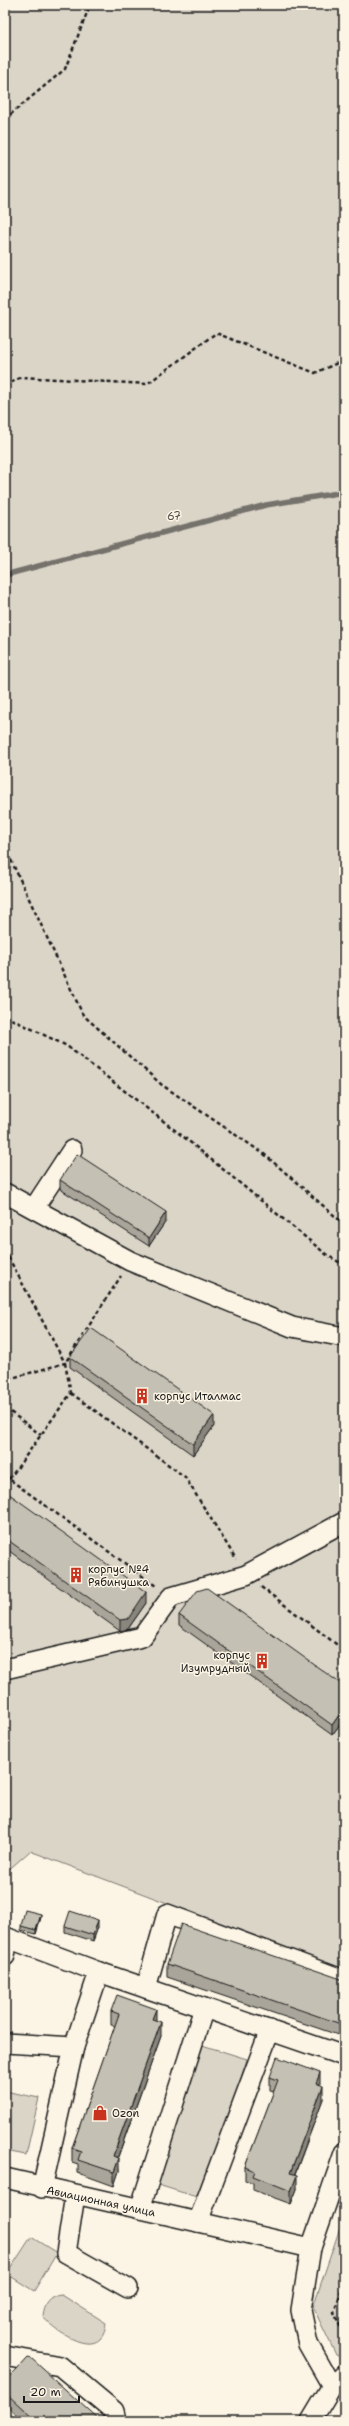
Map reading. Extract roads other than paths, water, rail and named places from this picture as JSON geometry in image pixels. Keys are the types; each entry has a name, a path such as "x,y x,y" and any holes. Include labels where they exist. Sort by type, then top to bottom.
{"lane":[{"path":"34,1208 72,1150"},
{"path":"5,1192 130,1261 292,1327 344,1337"},
{"path":"5,1669 142,1637 171,1597 246,1576 344,1522"},
{"path":"146,1988 167,1914 344,1980"},
{"path":"6,1944 98,1972 344,2056"},
{"path":"42,2188 74,2047 98,1972"},
{"path":"140,2209 204,2008"},
{"path":"198,2222 270,2030"},
{"path":"5,2043 74,2047"},
{"path":"311,2421 338,2380 308,2344 301,2310 311,2248 344,2153"},
{"name":"Авиационная улица","path":"6,2182 42,2188 140,2209 311,2248"},
{"path":"75,2195 66,2252 128,2288"},
{"path":"5,2356 60,2366 114,2411 116,2421"}],"waterway":[{"path":"5,575 266,505 344,492"}],"place":[{"name":"корпус Италмас","path":"142,1396"},
{"name":"корпус №4 Рябинушка","path":"76,1575"},
{"name":"корпус Изумрудный","path":"262,1661"},
{"name":"Ozon","path":"100,2113"}],"park label":[{"name":"67","path":"174,516"}]}
